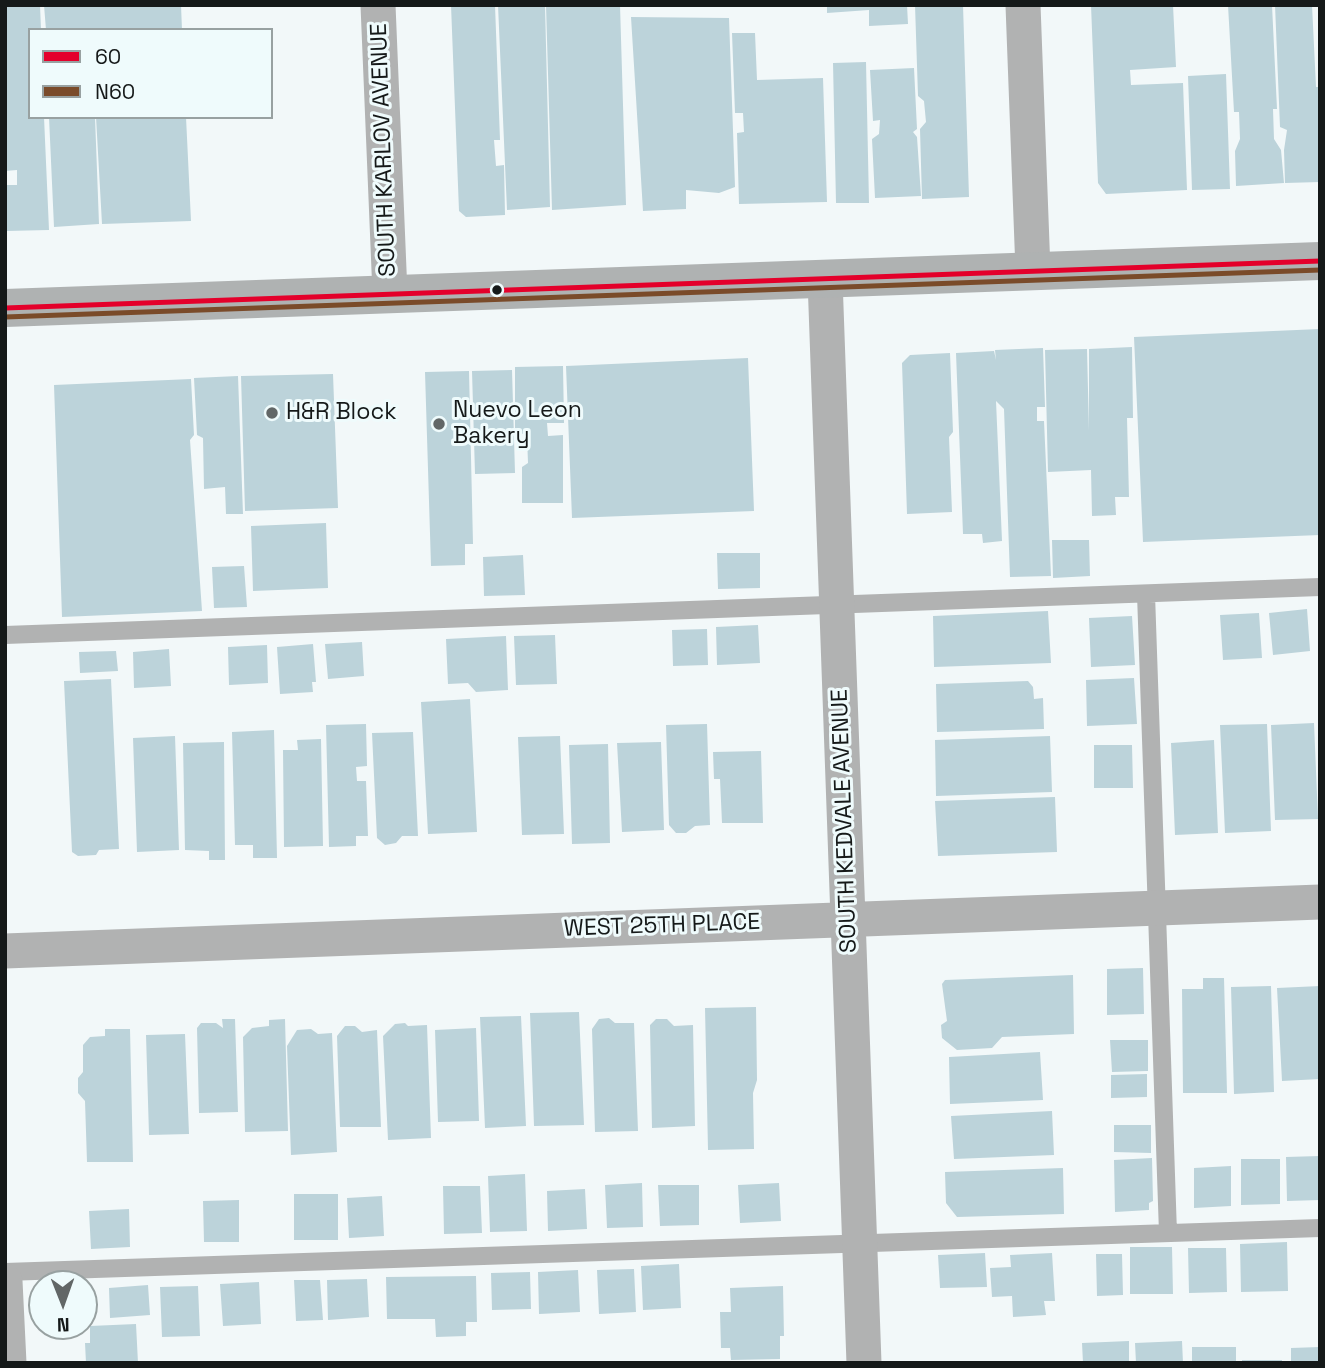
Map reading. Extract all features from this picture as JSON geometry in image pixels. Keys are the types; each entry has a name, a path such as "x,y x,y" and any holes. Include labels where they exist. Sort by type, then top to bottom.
{"main road":[{"path":"5,308 1320,261"}],"street":[{"name":"SOUTH KARLOV AVENUE","path":"379,5 390,295"},
{"path":"1023,5 1033,271"},
{"name":"SOUTH KEDVALE AVENUE","path":"825,279 864,1363"},
{"name":"WEST 25TH PLACE","path":"5,951 1320,902"},
{"path":"5,1281 9,1363"}],"lane":[{"path":"5,635 1320,587"},
{"path":"1146,594 1168,1233"},
{"path":"5,1272 1320,1228"}],"building":[{"path":"5,5 40,5 41,28 28,28 28,119 44,119 49,230 6,231 5,185 17,185 17,170 5,171"},
{"path":"44,5 181,5 182,28 46,28"},
{"path":"451,5 495,5 500,140 494,140 496,166 504,165 505,215 466,217 459,211"},
{"path":"498,5 545,5 550,207 507,210"},
{"path":"546,5 620,5 626,205 552,210"},
{"path":"827,5 907,5 908,24 869,26 869,10 827,13"},
{"path":"915,5 963,5 969,197 922,199 920,129 926,122 924,101 918,96"},
{"path":"1091,5 1173,5 1176,67 1130,70 1131,85 1183,83 1187,190 1106,194 1098,183"},
{"path":"1228,5 1272,5 1277,109 1273,109 1274,139 1281,150 1284,183 1236,186 1235,151 1240,139 1239,112 1234,112"},
{"path":"1275,5 1312,5 1316,87 1320,87 1320,182 1285,183 1284,150 1287,130 1280,127"},
{"path":"631,17 729,18 735,187 719,193 686,190 686,209 643,211"},
{"path":"732,33 755,33 757,80 823,78 827,202 739,204 737,133 744,132 743,113 735,113"},
{"path":"866,62 869,203 836,203 833,63"},
{"path":"914,68 917,129 913,132 917,137 921,196 875,198 872,139 879,134 880,120 873,121 870,70"},
{"path":"1226,74 1230,189 1192,190 1188,76"},
{"path":"49,119 95,119 99,224 54,227"},
{"path":"96,119 186,119 191,221 102,224"},
{"path":"1320,329 1320,535 1143,542 1134,337"},
{"path":"1132,347 1133,418 1127,418 1129,497 1115,497 1116,515 1092,516 1091,470 1048,472 1045,350 1087,349 1089,431 1089,349"},
{"path":"1043,348 1045,407 1037,407 1037,421 1044,421 1051,576 1010,577 1004,409 996,401 1002,541 983,543 982,534 963,534 956,353 994,351 996,360 995,350"},
{"path":"950,353 952,512 907,514 902,363 910,355"},
{"path":"748,358 754,511 572,518 566,366"},
{"path":"563,366 564,423 547,423 548,436 563,435 563,503 522,503 522,467 528,463 527,436 515,430 515,367"},
{"path":"512,370 515,473 475,474 472,371"},
{"path":"469,371 473,544 465,544 465,565 431,566 425,372"},
{"path":"333,374 338,508 245,511 241,376"},
{"path":"238,376 243,514 226,514 225,487 204,489 203,438 197,435 194,378"},
{"path":"191,379 194,435 190,440 202,611 62,617 54,385"},
{"path":"326,523 328,588 253,591 251,526"},
{"path":"1052,540 1089,540 1090,576 1053,578"},
{"path":"717,553 760,553 760,588 718,589"},
{"path":"523,555 525,595 484,596 483,557"},
{"path":"244,566 247,607 214,608 212,567"},
{"path":"1307,609 1310,651 1273,655 1269,613"},
{"path":"1048,611 1051,663 934,667 933,616"},
{"path":"1259,613 1262,658 1223,660 1220,615"},
{"path":"1132,616 1135,665 1091,667 1089,618"},
{"path":"758,625 760,663 717,665 716,627"},
{"path":"707,629 708,665 673,666 672,630"},
{"path":"555,635 557,684 516,685 514,636"},
{"path":"506,636 508,690 476,692 468,683 448,684 446,639"},
{"path":"362,642 364,676 328,679 325,644"},
{"path":"313,644 316,682 312,682 313,692 280,694 277,647"},
{"path":"267,645 268,683 229,685 228,647"},
{"path":"169,649 171,686 134,688 133,652"},
{"path":"116,651 118,671 80,673 79,652"},
{"path":"1134,678 1137,724 1087,726 1086,680"},
{"path":"111,679 119,849 99,850 96,855 78,856 72,852 64,681"},
{"path":"1028,681 1033,687 1034,699 1043,698 1044,729 937,732 936,684"},
{"path":"470,699 477,832 428,834 421,702"},
{"path":"1314,723 1318,819 1275,820 1271,725"},
{"path":"366,724 367,766 356,767 357,781 366,781 368,836 356,836 356,846 329,847 326,725"},
{"path":"707,724 710,825 695,826 686,833 676,833 669,825 666,725"},
{"path":"1267,724 1271,831 1225,833 1220,725"},
{"path":"274,730 277,858 253,858 253,845 235,845 232,732"},
{"path":"413,732 418,836 402,836 396,843 385,845 377,838 372,733"},
{"path":"175,736 179,850 137,852 133,738"},
{"path":"560,736 564,834 522,835 518,737"},
{"path":"1050,736 1052,792 936,796 935,740"},
{"path":"321,739 323,846 284,847 283,750 298,750 297,740"},
{"path":"1214,740 1218,833 1175,835 1171,743"},
{"path":"224,742 225,860 209,860 209,851 185,850 183,743"},
{"path":"661,742 664,830 622,832 617,743"},
{"path":"608,744 610,843 572,844 569,745"},
{"path":"1094,745 1132,745 1133,788 1094,788"},
{"path":"761,751 763,823 722,823 720,779 714,779 713,752"},
{"path":"1055,797 1057,852 938,856 935,801"},
{"path":"1143,968 1144,1014 1107,1015 1107,969"},
{"path":"1073,975 1074,1034 1002,1037 992,1048 957,1050 942,1038 941,1025 947,1021 942,984 945,980"},
{"path":"1203,978 1224,978 1227,1093 1183,1093 1182,989 1203,989"},
{"path":"1271,986 1274,1092 1234,1094 1231,987"},
{"path":"1320,986 1320,1079 1282,1081 1277,988"},
{"path":"756,1007 754,1149 708,1150 705,1008"},
{"path":"579,1012 584,1125 534,1126 530,1013"},
{"path":"521,1016 526,1126 485,1128 480,1017"},
{"path":"609,1018 615,1023 634,1023 638,1131 595,1132 592,1029 599,1019"},
{"path":"222,1019 235,1019 238,1112 199,1113 197,1028 201,1023 216,1023 223,1028"},
{"path":"285,1019 288,1131 245,1132 243,1037 252,1028 269,1026 269,1020"},
{"path":"656,1019 667,1019 674,1026 693,1025 695,1126 652,1128 650,1025"},
{"path":"405,1023 408,1026 427,1025 431,1138 388,1140 383,1036 395,1024"},
{"path":"345,1026 355,1026 362,1032 377,1030 381,1127 340,1127 337,1036"},
{"path":"476,1028 479,1121 438,1122 435,1030"},
{"path":"105,1029 130,1029 133,1162 87,1162 85,1101 78,1093 78,1078 83,1072 83,1045 90,1037 105,1036"},
{"path":"311,1029 318,1034 332,1033 337,1152 291,1155 287,1046 297,1030"},
{"path":"185,1034 189,1134 149,1135 146,1035"},
{"path":"1110,1040 1148,1040 1148,1071 1112,1072"},
{"path":"1040,1052 1043,1100 950,1104 949,1057"},
{"path":"1147,1074 1147,1097 1111,1098 1111,1075"},
{"path":"1052,1111 1054,1155 954,1159 951,1116"},
{"path":"1114,1125 1151,1125 1151,1153 1114,1152"},
{"path":"1320,1156 1320,1200 1287,1201 1286,1157"},
{"path":"1152,1158 1153,1201 1149,1203 1149,1210 1115,1212 1114,1160"},
{"path":"1241,1159 1280,1159 1280,1204 1241,1205"},
{"path":"1231,1166 1231,1206 1194,1208 1194,1168"},
{"path":"1063,1168 1064,1214 957,1217 946,1203 945,1172"},
{"path":"525,1174 527,1231 490,1232 488,1176"},
{"path":"642,1183 643,1227 607,1228 605,1185"},
{"path":"779,1183 781,1221 740,1223 738,1185"},
{"path":"658,1185 699,1185 699,1225 660,1226"},
{"path":"443,1186 480,1186 482,1233 444,1234"},
{"path":"585,1189 587,1229 548,1231 547,1191"},
{"path":"294,1194 338,1194 338,1240 294,1240"},
{"path":"382,1196 384,1236 349,1238 347,1198"},
{"path":"239,1200 239,1242 204,1242 203,1201"},
{"path":"129,1209 130,1247 91,1249 89,1211"},
{"path":"1287,1242 1288,1291 1241,1292 1240,1244"},
{"path":"1130,1247 1172,1247 1173,1294 1130,1294"},
{"path":"1188,1248 1226,1248 1227,1292 1189,1293"},
{"path":"985,1253 987,1287 940,1288 938,1255"},
{"path":"1052,1253 1055,1301 1044,1301 1046,1315 1013,1317 1012,1296 992,1297 990,1268 1011,1267 1010,1255"},
{"path":"1096,1254 1122,1254 1123,1295 1097,1296"},
{"path":"679,1264 681,1308 643,1310 641,1266"},
{"path":"634,1269 636,1312 599,1314 597,1270"},
{"path":"578,1270 580,1312 539,1314 538,1272"},
{"path":"530,1272 531,1309 492,1310 491,1273"},
{"path":"476,1276 477,1322 466,1322 466,1336 436,1337 435,1319 387,1319 386,1277"},
{"path":"367,1279 369,1317 328,1320 327,1280"},
{"path":"294,1280 320,1280 323,1320 296,1321"},
{"path":"259,1282 261,1324 223,1326 220,1284"},
{"path":"148,1285 150,1315 110,1318 109,1288"},
{"path":"198,1286 200,1336 162,1337 160,1287"},
{"path":"783,1286 784,1336 780,1336 780,1359 731,1360 730,1348 721,1348 720,1312 731,1312 730,1288"},
{"path":"136,1324 138,1363 86,1363 85,1343 98,1340 98,1326"},
{"path":"1129,1341 1129,1363 1083,1363 1082,1343"},
{"path":"1182,1341 1183,1363 1136,1363 1135,1343"},
{"path":"1192,1347 1236,1347 1236,1363 1192,1363"},
{"path":"1320,1347 1320,1363 1291,1363 1291,1348"},
{"path":"1242,1360 1282,1360 1282,1363 1242,1363"}],"transit line":[{"name":"60","path":"5,308 1320,261"},
{"name":"N60","path":"5,317 1320,270"}],"place":[{"name":"H&R Block","path":"272,413"},
{"name":"Nuevo Leon Bakery","path":"439,424"}]}
